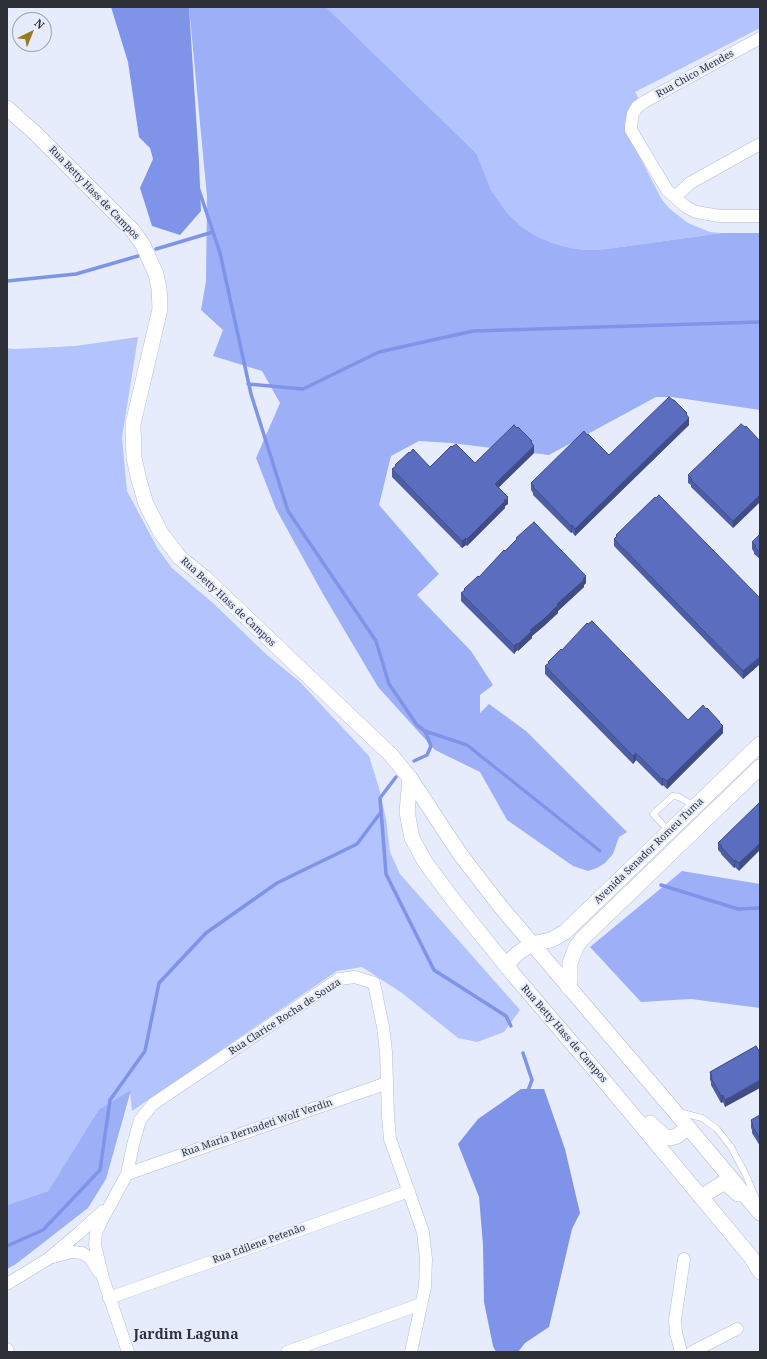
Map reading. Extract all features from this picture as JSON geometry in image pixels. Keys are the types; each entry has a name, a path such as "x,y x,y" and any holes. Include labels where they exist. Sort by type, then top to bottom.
{"street":[{"name":"Rua Chico Mendes","path":"675,198 664,185 631,130 633,114 637,107 644,102 760,38"},
{"name":"Rua Betty Hass de Campos","path":"7,108 35,133 133,231 143,245 156,274 160,293 160,309 133,424 134,458 139,480 146,504 161,533 180,558 205,578 391,755 410,778 460,854 531,944 675,1111 760,1214"},
{"path":"760,144 690,183 675,198 686,207 696,212 720,216 760,216"},
{"name":"Avenida Senador Romeu Tuma","path":"531,944 551,940 564,932 760,744"},
{"name":"Avenida Senador Romeu Tuma","path":"568,987 570,981 570,963 576,947 582,939 760,767"},
{"name":"Rua Betty Hass de Campos","path":"410,778 407,812 412,838 425,862 454,901 506,965 751,1257 760,1272"},
{"path":"506,965 517,954 531,944"},
{"name":"Rua Clarice Rocha de Souza","path":"103,1278 96,1245 96,1233 127,1174 140,1120 153,1104 339,979 355,977 374,983 383,1027 390,1139 423,1232 426,1259 425,1286 411,1352"},
{"name":"Rua Maria Bernadeti Wolf Verdin","path":"127,1174 387,1083"},
{"path":"606,1083 664,1136 670,1138 677,1136 688,1127"},
{"path":"701,1197 722,1183 727,1184 760,1214"},
{"name":"Rua Edilene Petenão","path":"109,1298 409,1190"},
{"name":"Rua Clarice Rocha de Souza","path":"7,1284 48,1259 97,1218 114,1200"},
{"name":"Rua Clarice Rocha de Souza","path":"48,1259 72,1252 82,1253 90,1258 103,1278"},
{"path":"681,1352 676,1333 675,1320 684,1259"},
{"path":"103,1278 128,1352"},
{"path":"288,1352 420,1304"},
{"path":"692,1352 738,1329"}],"lane":[{"path":"669,831 653,814 673,796 679,797 695,807"},
{"path":"675,1111 702,1118 717,1129 731,1148 741,1166 760,1208"}],"shaded area":[{"path":"111,7 189,7 201,211 180,235 152,226 140,188 153,159 150,148 139,137 128,62"},
{"path":"189,7 326,7 477,154 491,190 508,214 521,226 536,236 553,243 570,248 588,250 606,249 722,233 760,233 760,410 672,397 656,397 549,455 451,443 419,441 391,456 379,505 439,574 417,595 471,651 493,685 480,695 480,713 489,704 526,731 627,832 619,837 613,854 605,863 597,868 588,871 573,866 507,820 480,772 435,750 378,687 323,594 276,509 256,458 280,403 262,371 213,356 223,330 201,310 206,281 207,197"},
{"path":"326,7 760,7 760,28 635,92 641,103 629,136 662,200 670,209 688,223 710,232 722,233 606,249 588,250 570,248 536,236 521,226 508,214 491,190 477,154"},
{"path":"138,337 122,438 127,491 158,549 172,568 214,604 267,655 300,682 369,756 379,788 386,819 390,852 400,874 520,1010 504,1032 477,1042 458,1038 402,993 362,967 337,971 132,1111 130,1091 99,1109 48,1191 7,1205 7,348 14,349 75,346"},
{"path":"682,871 760,884 760,1008 691,999 641,1002 590,947"},
{"path":"521,1089 544,1089 565,1149 580,1213 572,1229 549,1327 525,1343 518,1352 496,1352 493,1346 484,1302 483,1245 479,1197 458,1144 478,1119"},
{"path":"131,1090 106,1179 88,1208 16,1264 7,1269 7,1205 48,1191 99,1109"}],"building":[{"path":"669,397 687,413 686,414 689,418 575,529 533,487 531,483 584,431 609,455"},
{"path":"741,424 745,427 746,426 760,441 760,495 733,521 691,480 692,479 688,475"},
{"path":"514,425 532,441 531,442 534,446 495,484 508,497 504,500 505,501 467,539 466,538 462,541 392,469 413,449 430,467 451,446 452,447 456,444 475,463"},
{"path":"659,495 760,598 760,657 743,671 614,539 617,536 616,535 655,497 656,498"},
{"path":"534,522 586,576 583,579 584,580 557,604 558,605 544,619 530,630 532,631 514,646 461,593"},
{"path":"760,534 760,552 754,547 756,546 752,542"},
{"path":"592,621 688,720 703,705 723,726 667,781 663,778 662,779 636,753 633,756 545,666 587,623 588,624"},
{"path":"760,802 760,843 739,863 735,860 734,861 718,843"},
{"path":"756,1046 760,1052 760,1080 725,1100 723,1095 721,1096 711,1078 710,1072"},
{"path":"760,1115 760,1139 752,1125 751,1120"}],"waterway":[{"path":"199,190 220,253 251,394 288,511 376,641 389,684 417,725 425,731 431,746 427,755 414,761"},
{"path":"156,249 213,232"},
{"path":"7,281 76,274 138,256"},
{"path":"248,384 303,389 379,352 473,331 760,322"},
{"path":"425,731 467,745 600,851"},
{"path":"396,777 380,798 386,874 434,970 506,1016 511,1026"},
{"path":"7,1246 43,1230 100,1170 110,1100 145,1051 159,983 206,933 277,883 357,844 381,812"},
{"path":"661,885 738,909 760,908"},
{"path":"523,1053 532,1080 527,1093"}],"district":[{"name":"Jardim Laguna","path":"186,1335"}]}
